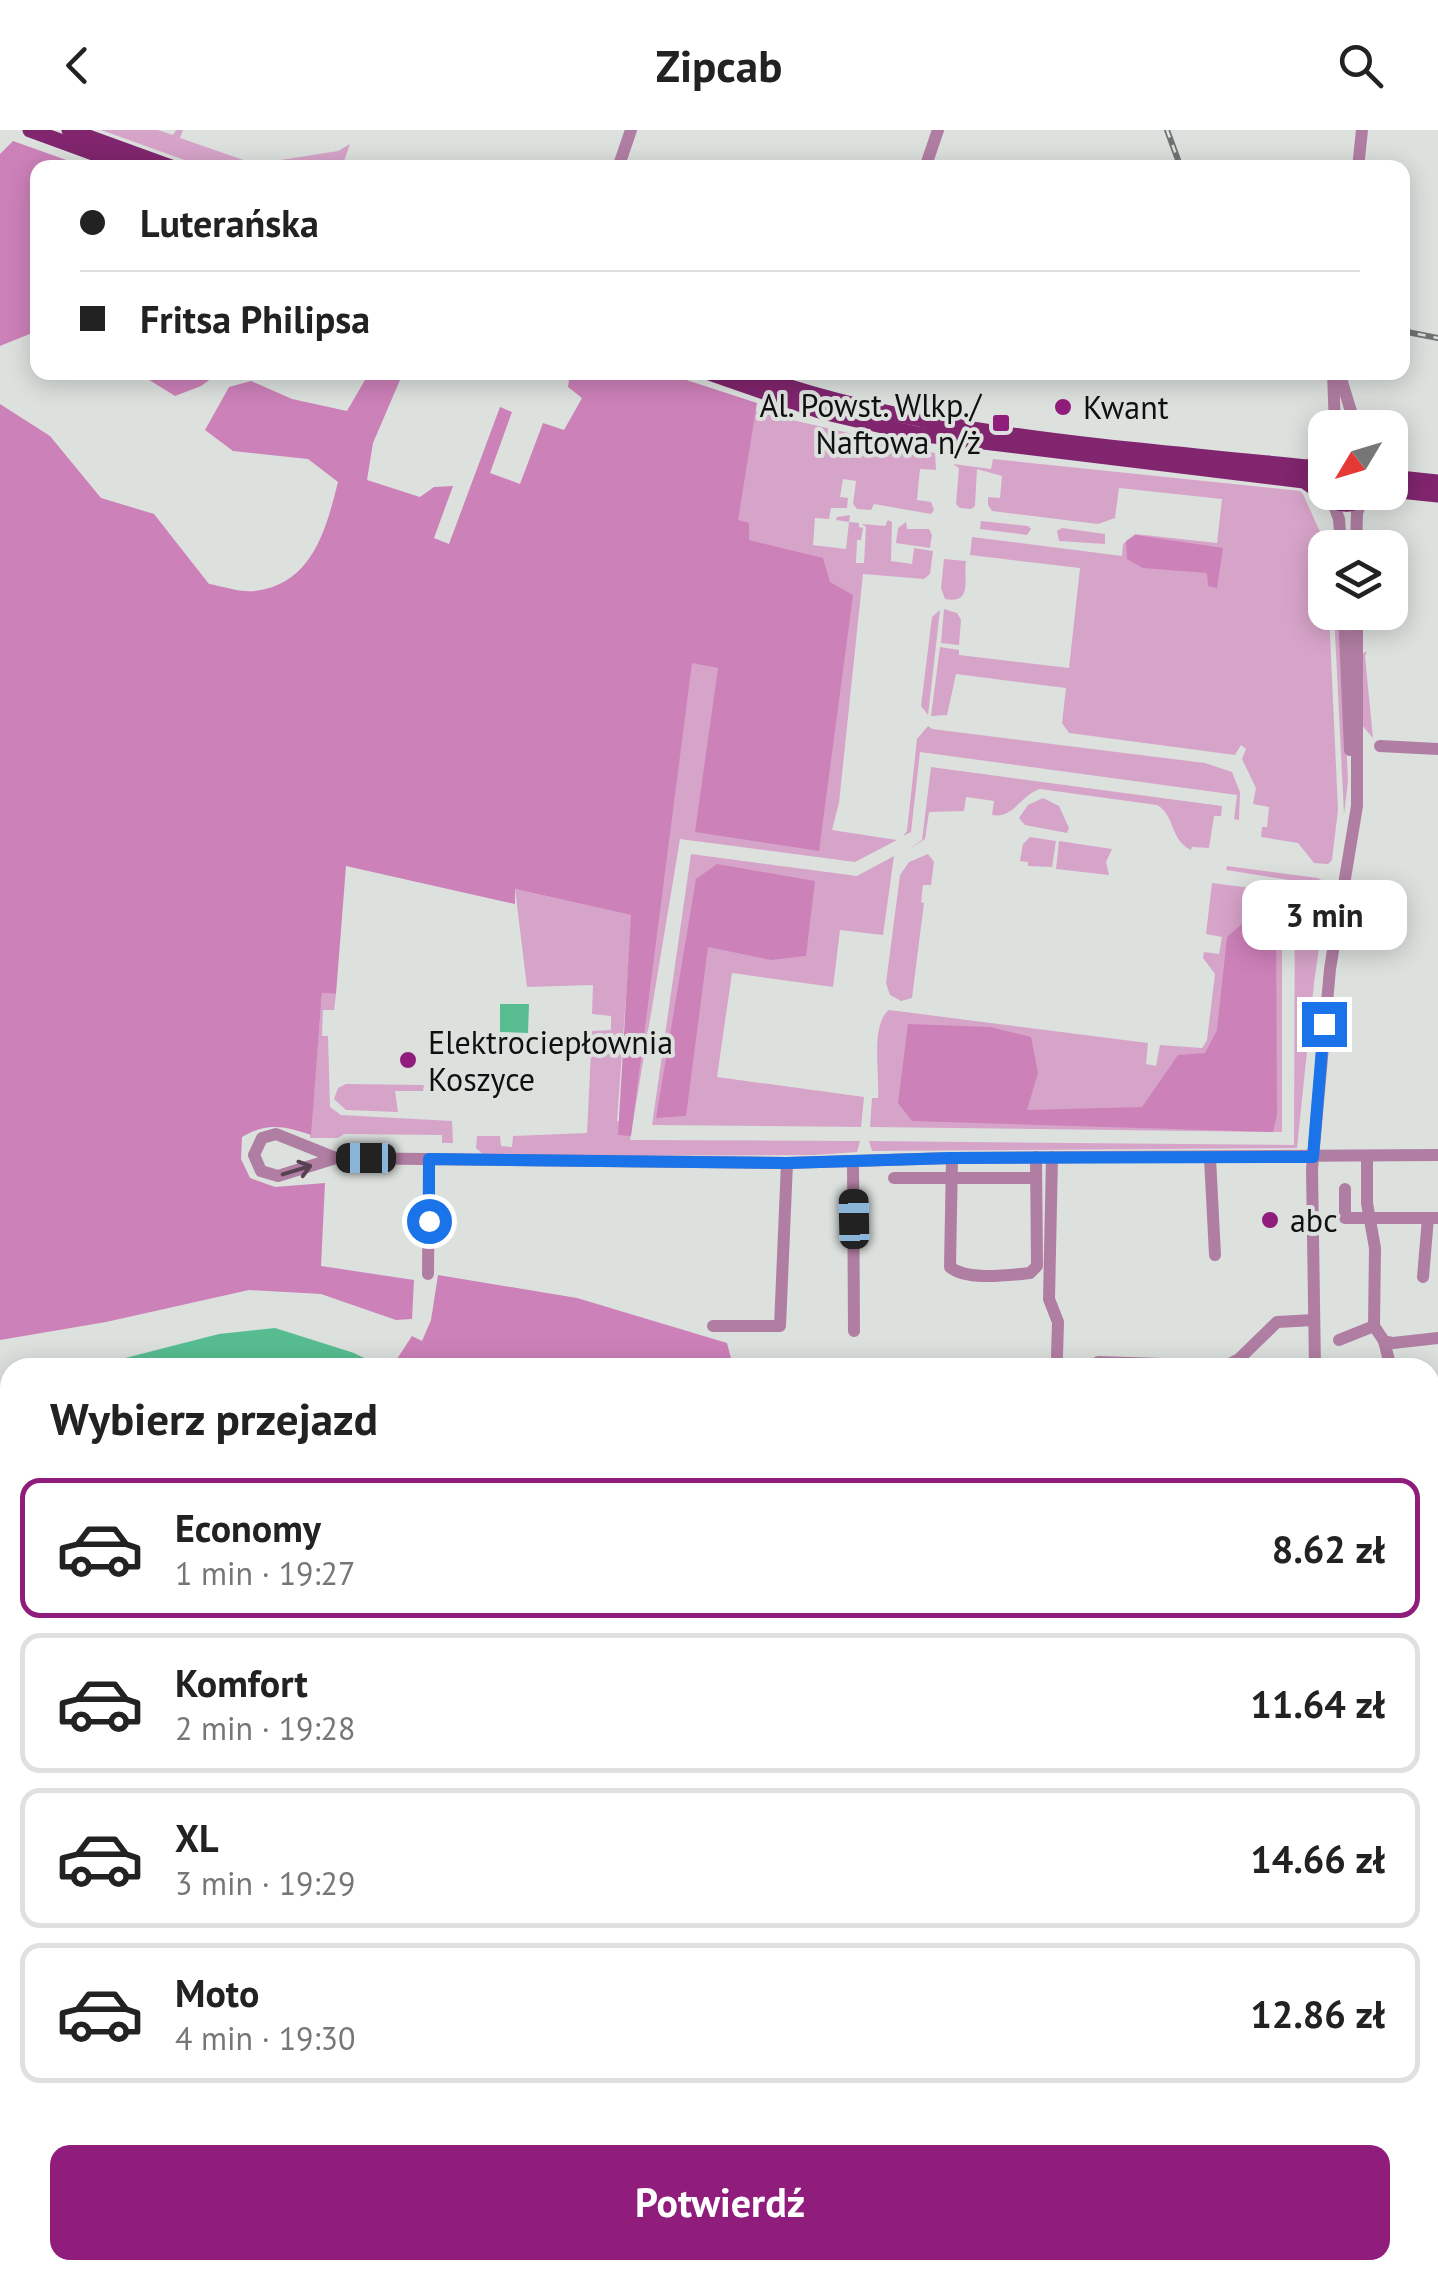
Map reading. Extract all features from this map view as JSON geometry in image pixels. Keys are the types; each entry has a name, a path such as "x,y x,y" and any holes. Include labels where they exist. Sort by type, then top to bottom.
{"main road":[{"path":"30,130 112,160"},
{"path":"69,130 152,160"},
{"path":"729,380 882,427 994,446 1308,483"},
{"path":"770,380 859,408 952,427 1308,468"},
{"path":"1408,479 1438,482"},
{"path":"1408,492 1438,496"}],"street":[{"path":"621,160 630,130"},
{"path":"928,160 938,130"},
{"path":"1359,160 1362,130"},
{"path":"1335,410 1336,380"},
{"path":"1339,380 1350,410"},
{"path":"1315,1358 1313,1157 1326,997 1347,852 1351,790 1345,630"},
{"path":"1347,852 1356,817 1358,782 1357,630"},
{"path":"1380,746 1438,749"},
{"path":"336,1158 276,1134 262,1138 254,1155 261,1171 276,1176 336,1158 787,1163 1438,1155"},
{"path":"1366,1156 1366,1203 1372,1219 1376,1260 1374,1326 1388,1358"},
{"path":"952,1158 950,1268 962,1274 1027,1274 1036,1269 1036,1157"},
{"path":"1052,1158 1050,1299 1058,1322 1057,1356"},
{"path":"1210,1158 1216,1254"},
{"path":"428,1274 429,1159"},
{"path":"853,1161 854,1331"},
{"path":"713,1326 780,1326 787,1163"},
{"path":"894,1178 1036,1178"},
{"path":"1345,1189 1345,1218 1433,1218 1423,1276"},
{"path":"1241,1358 1276,1322 1314,1320"},
{"path":"1339,1340 1374,1326"},
{"path":"1384,1341 1438,1338"}],"shaded area":[{"path":"101,130 158,130 173,135 176,130 183,130 180,138 243,160 185,160"},
{"path":"13,141 66,160 30,160 30,334 0,346 0,154"},
{"path":"350,144 344,160 281,160 338,151"},
{"path":"149,380 209,380 201,386 175,396"},
{"path":"365,380 400,380 373,443 367,480 420,497 434,487 453,486 434,538 449,544 500,407 512,412 490,473 520,484 543,423 564,430 582,398 568,387 569,380 686,380 757,403 738,520 749,523 749,540 823,558 830,582 853,595 819,851 695,832 718,668 692,663 631,1136 618,1135 631,915 515,889 515,904 346,866 336,994 322,993 311,1135 284,1128 259,1129 242,1137 241,1159 250,1178 275,1187 325,1183 321,1266 414,1280 412,1319 396,1320 321,1294 249,1290 106,1322 0,1340 0,404 50,436 101,498 154,514 209,584 255,591 290,578 303,566 321,536 338,482 308,459 233,451 205,430 229,387 251,381 292,399 347,411"},
{"path":"728,405 935,453 936,470 920,469 917,500 931,502 931,514 874,504 871,510 857,509 853,504 856,481 843,479 840,497 848,498 847,508 831,508 829,519 815,518 813,545 846,549 849,522 859,523 863,528 861,540 857,540 856,563 864,563 866,527 862,524 885,526 888,520 892,522 891,561 912,564 914,548 933,551 930,574 924,579 863,574 839,803 832,830 897,840 855,862 680,839 630,1140 860,1141 857,1152 485,1156 476,1148 477,1136 500,1136 501,1146 512,1147 513,1136 587,1133 592,1031 611,1030 611,1016 592,1014 593,985 527,987 515,889 632,915 617,1121 626,1123"},
{"path":"993,459 1303,494 1319,530 1308,530 1308,630 1330,630 1338,810 1332,860 1328,864 1314,863 1298,843 1261,837 1262,827 1267,827 1269,807 1253,804 1256,788 1242,759 1246,749 1241,745 1235,755 1069,733 1062,723 1066,688 956,674 947,715 931,716 940,647 959,650 959,655 1069,668 1080,568 970,555 972,537 1122,556 1123,544 1135,534 1217,543 1222,499 1119,488 1115,518 1098,524 992,511 988,497 1000,498 1002,476 977,469 975,506 960,508 956,504 959,468 953,464 991,469"},
{"path":"850,515 849,522 836,520"},
{"path":"981,521 1031,529 1027,535 980,529"},
{"path":"906,522 907,529 929,529 930,548 896,543 898,528"},
{"path":"1062,528 1105,534 1105,544 1059,541 1057,531"},
{"path":"1136,535 1223,548 1217,588 1208,586 1207,573 1143,568 1127,559 1126,541"},
{"path":"944,559 966,561 964,594 954,600 945,599 941,588"},
{"path":"944,609 957,613 961,620 959,645 941,643"},
{"path":"940,610 928,715 921,706 932,617"},
{"path":"1335,630 1341,630 1348,781 1344,814"},
{"path":"1367,651 1373,738 1361,724 1362,654"},
{"path":"928,726 1205,763 1232,772 1240,792 1239,820 1234,819 1237,795 920,752 911,832 903,836 907,831 917,739"},
{"path":"931,767 1222,806 1221,816 1214,816 1209,848 1191,850 1179,840 1167,815 1157,805 1040,789 1006,814 992,815 994,801 966,797 964,811 929,812 925,839 906,851 922,840"},
{"path":"1043,798 1059,806 1069,828 1067,833 1025,825 1019,818 1028,805"},
{"path":"1030,837 1056,841 1052,867 1028,866 1028,862 1020,861 1023,844"},
{"path":"1059,841 1112,849 1106,862 1109,875 1056,869"},
{"path":"691,854 857,876 894,856 883,935 840,930 833,987 732,973 717,1077 864,1097 861,1127 652,1125"},
{"path":"928,854 934,862 931,885 923,885 912,998 901,1001 890,995 886,983 900,875 909,862"},
{"path":"717,864 815,881 806,956 771,960 708,947 686,1116 656,1118 696,879"},
{"path":"1227,866 1318,878 1328,884 1297,1148 872,1151 869,1141 1294,1145 1295,881 1226,870"},
{"path":"1212,883 1282,892 1282,1132 870,1127 872,1098 878,1098 880,1027 889,1010 1148,1043 1146,1064 1156,1066 1160,1045 1202,1048 1207,1040 1215,974 1203,958 1204,952 1219,954 1222,937 1206,934"},
{"path":"1252,915 1276,918 1277,1115 1273,1132 912,1121 898,1103 908,1024 990,1027 1031,1037 1038,1073 1027,1110 1142,1107 1178,1055 1205,1053 1217,1030 1227,937"},
{"path":"322,993 336,994 334,1010 323,1010 322,1036 328,1036 330,1107 341,1115 452,1121 453,1143 442,1143 442,1135 344,1134 338,1138 310,1138"},
{"path":"500,1004 529,1004 528,1033 500,1032"},
{"path":"346,1084 424,1085 423,1091 395,1091 398,1112 346,1110 334,1099 338,1088"},
{"path":"438,1275 577,1298 727,1343 731,1358 398,1358 412,1336 422,1341 431,1320"},
{"path":"275,1328 364,1358 125,1358 219,1334"}],"railway":[{"path":"1167,130 1178,160"},
{"path":"1410,333 1438,338"}],"place":[{"name":"Kwant","path":"1063,407"},
{"name":"Al. Powst. Wlkp./ Naftowa n/ż","path":"1001,423"},
{"name":"Elektrociepłownia Koszyce","path":"408,1060"},
{"name":"abc","path":"1270,1220"}],"route":[{"path":"429,1221 429,1159 787,1163 952,1158 1313,1157 1324,1024"}]}
